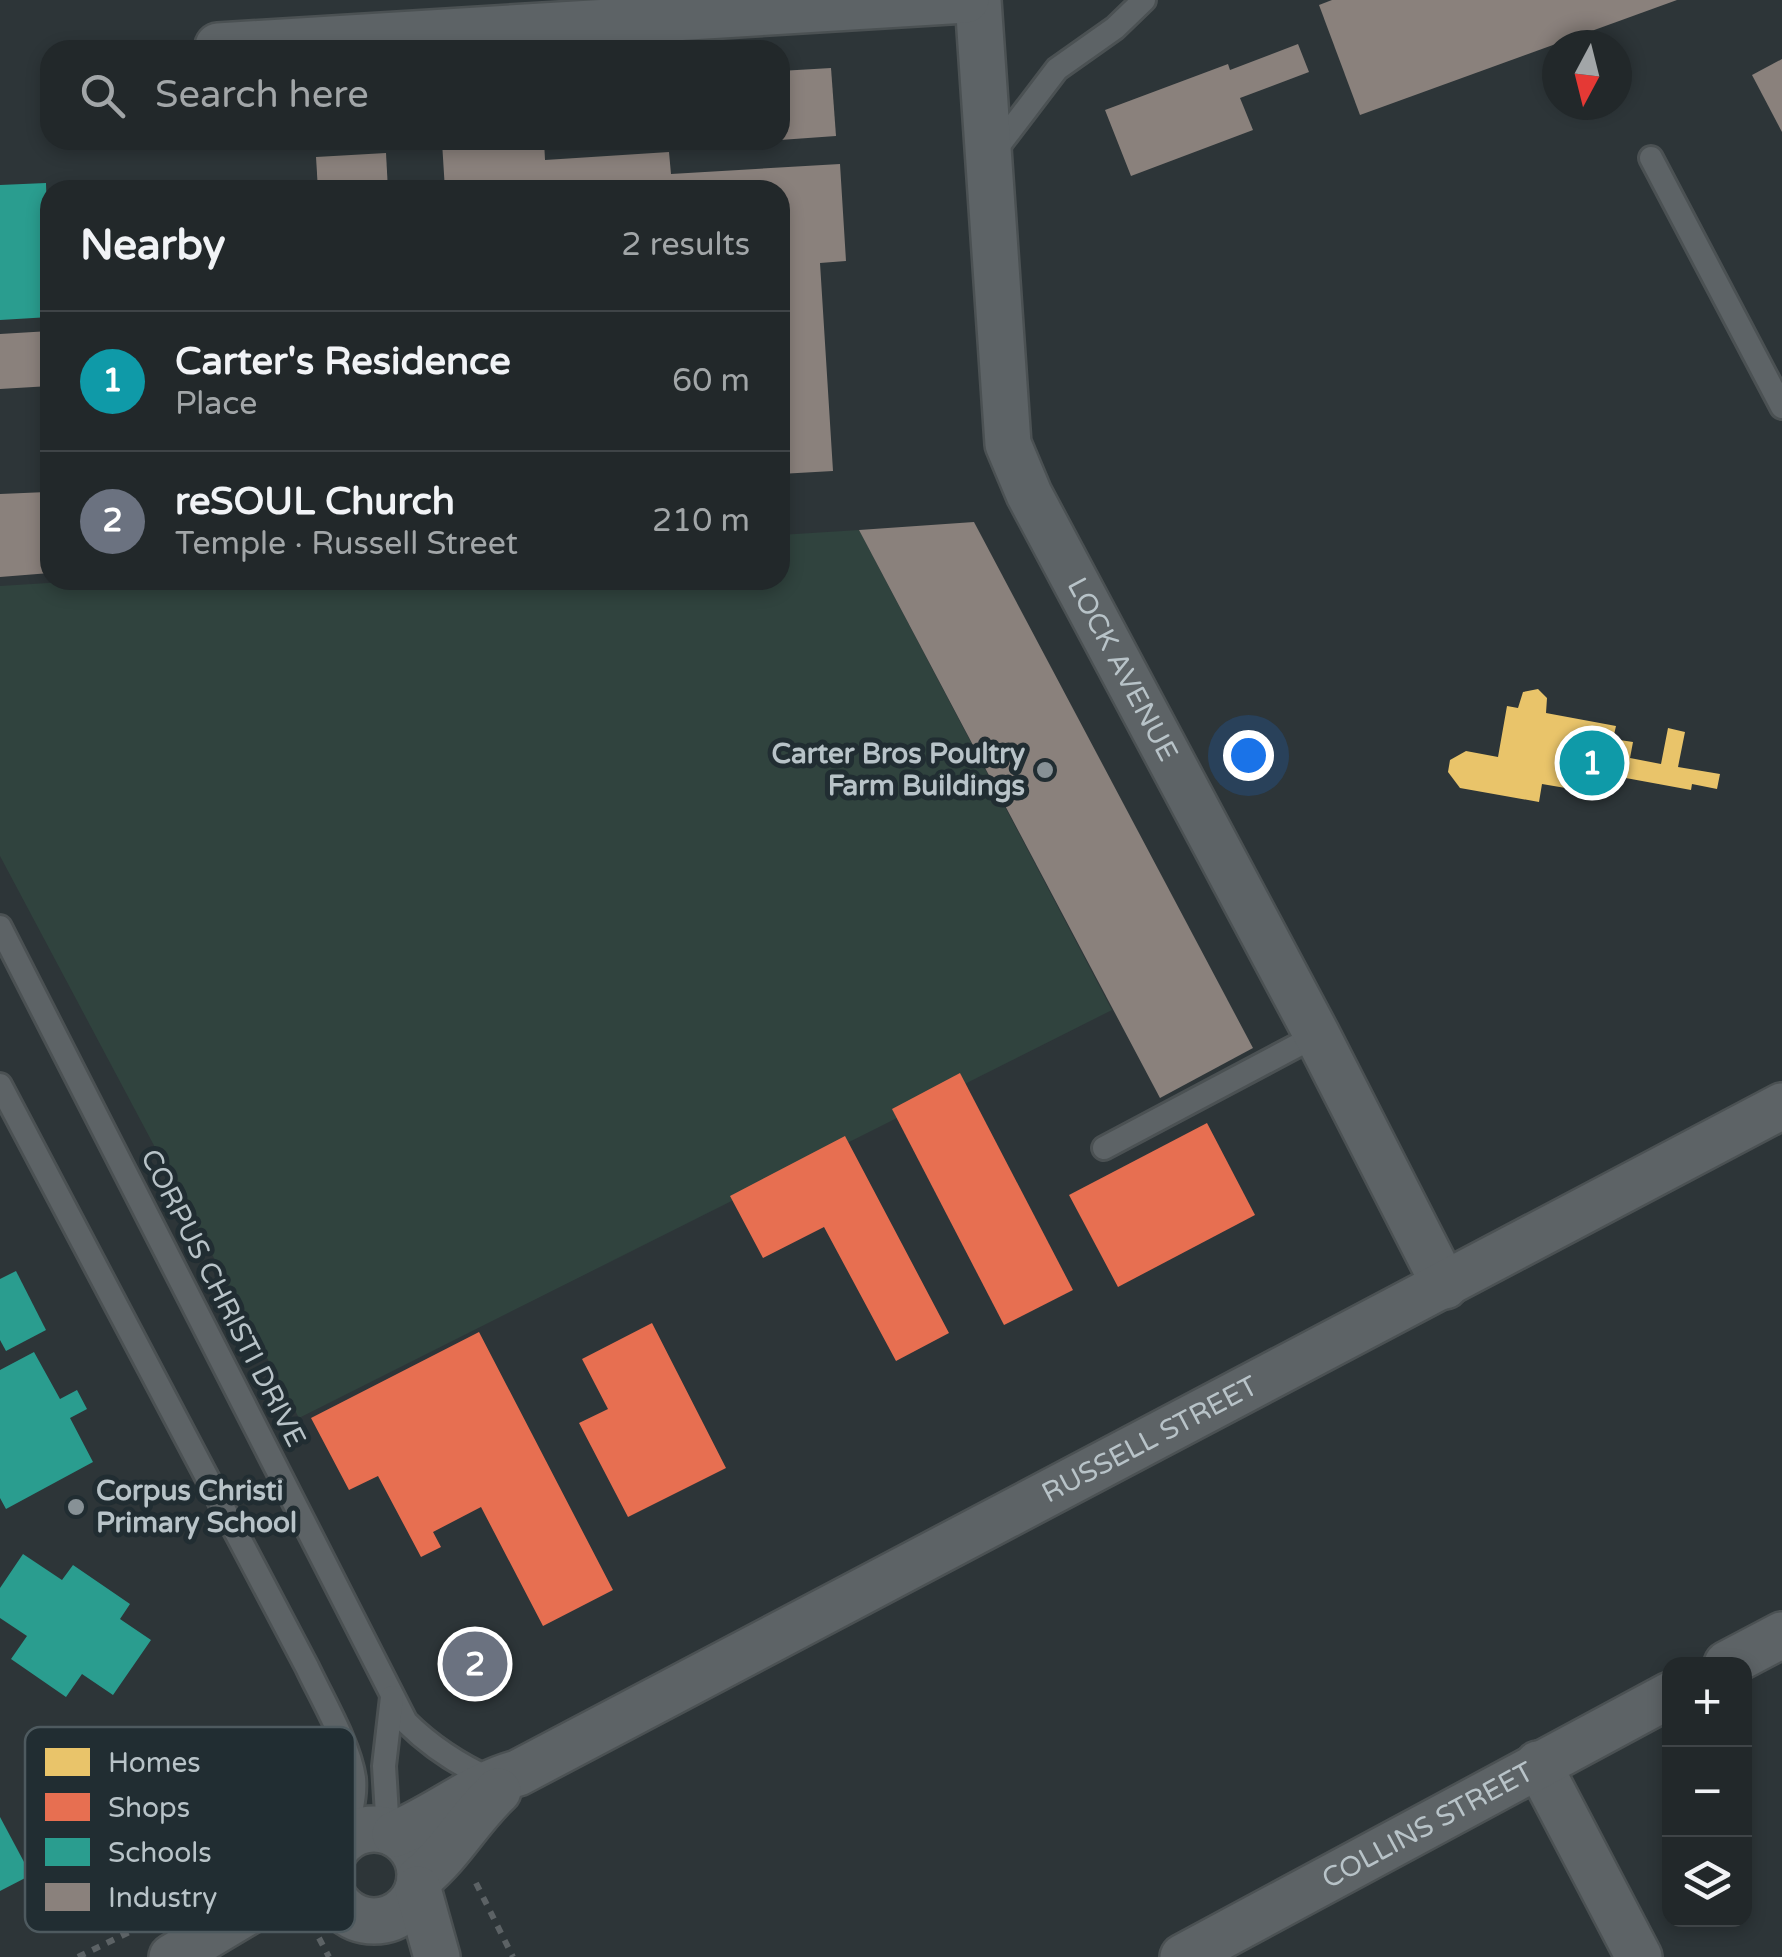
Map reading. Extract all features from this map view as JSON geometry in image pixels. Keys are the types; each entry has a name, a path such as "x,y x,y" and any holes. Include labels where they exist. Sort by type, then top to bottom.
{"street":[{"path":"316,40 966,0"},
{"name":"LOCK AVENUE","path":"978,0 1008,444 1029,494 1317,1034 1445,1286"},
{"name":"RUSSELL STREET","path":"391,1832 428,1820 1782,1106"},
{"path":"1740,1657 1782,1635"},
{"name":"COLLINS STREET","path":"1183,1957 1662,1699"},
{"path":"1538,1764 1639,1957"},
{"name":"RUSSELL STREET","path":"419,1883 440,1862 505,1777"},
{"path":"355,1833 372,1829 391,1832 414,1852 437,1957"},
{"path":"355,1932 402,1911 419,1883"},
{"path":"172,1957 217,1932"},
{"path":"211,1936 354,1932"}],"lane":[{"path":"988,160 1057,68 1114,28 1144,0"},
{"path":"1651,158 1782,407"},
{"name":"CORPUS CHRISTI DRIVE","path":"0,926 406,1722 425,1742 465,1769 505,1777"},
{"path":"1104,1148 1317,1034"},
{"path":"0,1085 307,1667 334,1727"},
{"path":"391,1832 384,1766 392,1697"}],"path":[{"path":"476,1874 475,1887 513,1957"},
{"path":"329,1957 354,1932"}],"green space":[{"path":"859,530 1112,1010 299,1418 0,856 0,586 40,584 40,590 790,590 790,534"}],"building: Homes":[{"path":"1538,689 1547,698 1546,713 1616,726 1613,739 1633,742 1630,758 1661,764 1668,728 1685,732 1678,767 1720,774 1717,789 1692,784 1691,790 1604,774 1601,794 1542,784 1539,802 1460,788 1448,772 1450,760 1466,751 1498,757 1507,706 1518,708 1523,692"}],"building: Shops":[{"path":"960,1073 1073,1290 1004,1325 892,1109"},
{"path":"1207,1123 1255,1215 1118,1287 1069,1195"},
{"path":"845,1136 949,1333 896,1361 824,1227 763,1258 730,1196"},
{"path":"652,1323 726,1468 628,1517 579,1423 608,1409 582,1359"},
{"path":"479,1332 613,1590 543,1626 481,1507 433,1532 441,1547 421,1557 378,1476 349,1490 311,1418"}],"building: Schools":[{"path":"40,183 40,318 0,320 0,185"},
{"path":"16,1271 46,1330 6,1351 0,1340 0,1279"},
{"path":"34,1352 60,1399 77,1390 87,1409 70,1418 93,1462 6,1509 0,1498 0,1370"},
{"path":"23,1554 62,1580 73,1565 130,1604 120,1619 151,1640 113,1695 82,1674 66,1697 11,1659 27,1636 0,1618 0,1588"},
{"path":"0,1817 25,1864 25,1878 0,1891"}],"building: Industry":[{"path":"1332,0 1677,0 1594,30 1542,30 1542,49 1360,115 1319,5"},
{"path":"1298,44 1309,72 1240,98 1253,130 1131,176 1105,110 1228,64 1230,70"},
{"path":"1782,59 1782,132 1752,75"},
{"path":"831,68 836,136 790,139 790,70"},
{"path":"442,150 544,150 545,160 669,152 671,174 840,164 846,261 820,263 833,471 790,473 790,180 444,180"},
{"path":"386,153 387,180 317,180 316,157"},
{"path":"40,332 40,387 0,389 0,334"},
{"path":"40,492 40,574 0,577 0,494"},
{"name":"Carter Bros Poultry Farm Buildings","path":"974,522 1253,1048 1160,1098 859,530"}],"place":[{"name":"Carter's Residence","path":"1592,763"},
{"name":"Carter Bros Poultry Farm Buildings","path":"1045,770"},
{"name":"Corpus Christi Primary School","path":"76,1507"},
{"name":"reSOUL Church","path":"475,1664"}]}
